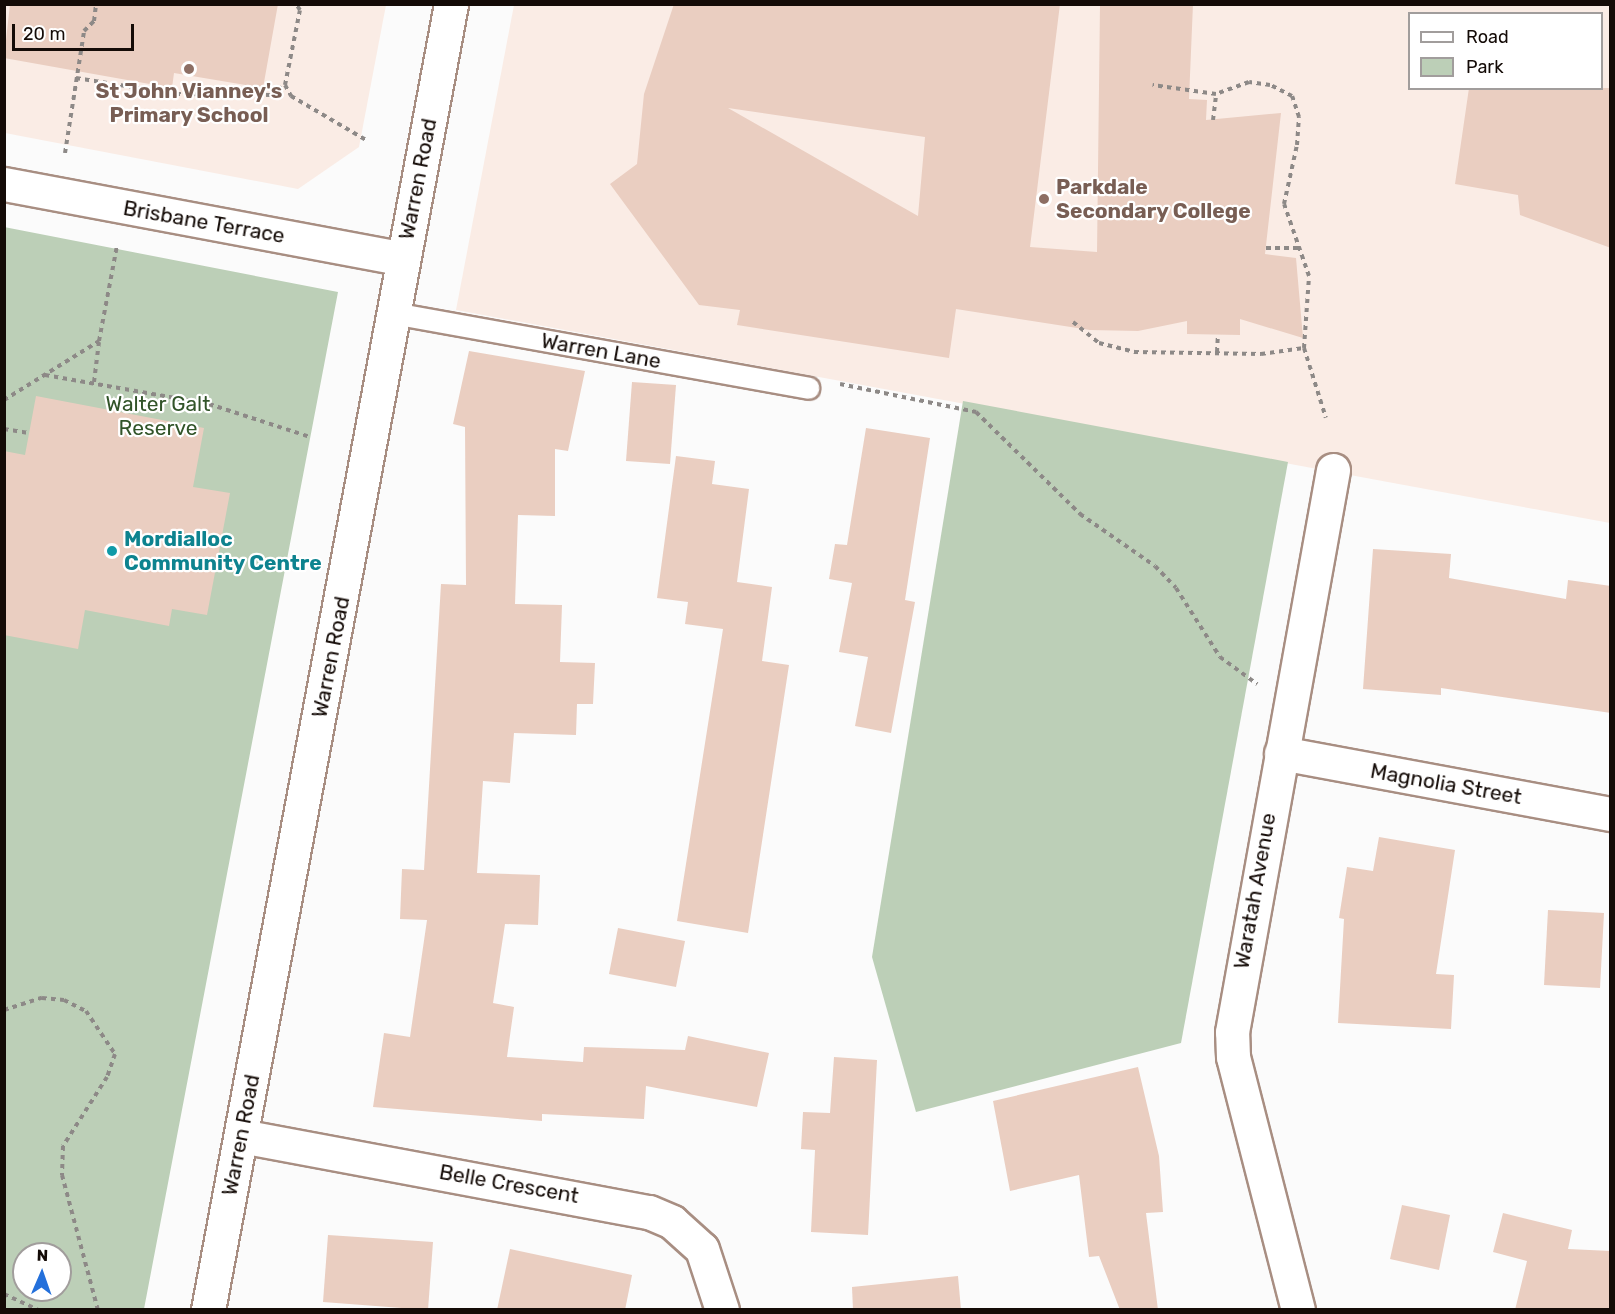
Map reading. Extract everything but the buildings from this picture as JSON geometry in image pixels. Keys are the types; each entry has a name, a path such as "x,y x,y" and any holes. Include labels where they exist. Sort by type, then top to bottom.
{"street":[{"name":"Warren Road","path":"208,1310 451,4"},
{"name":"Brisbane Terrace","path":"4,184 404,259"},
{"name":"Waratah Avenue","path":"1298,1310 1233,1057 1232,1032 1333,470"},
{"name":"Magnolia Street","path":"1281,753 1611,814"},
{"name":"Belle Crescent","path":"241,1136 649,1212 672,1222 702,1249 722,1310"}],"lane":[{"name":"Warren Lane","path":"393,313 808,388"}],"path":[{"path":"65,153 84,31 94,21 96,4"},
{"path":"296,4 300,10 285,85 291,96 366,140"},
{"path":"76,78 225,98 271,96 285,85"},
{"path":"1153,85 1216,94 1249,82 1270,85 1292,96 1297,135 1284,204 1309,276 1304,348 1326,418"},
{"path":"1213,120 1216,94"},
{"path":"94,382 99,341 117,246"},
{"path":"1266,248 1301,248"},
{"path":"1073,322 1099,343 1134,352 1304,348"},
{"path":"1217,351 1218,335"},
{"path":"4,400 99,341"},
{"path":"45,375 209,404 310,437"},
{"path":"831,383 976,412 1080,514 1155,566 1237,675 1292,698"},
{"path":"4,429 29,433"},
{"path":"4,1010 42,998 64,1000 86,1011 114,1054 107,1077 63,1146 62,1175 98,1310"},
{"path":"4,1294 38,1310"}],"shaded area":[{"name":"St John Vianney's Primary School","path":"4,5 386,5 359,147 298,189 5,133"},
{"name":"Parkdale Secondary College","path":"514,5 1610,5 1610,523 456,310"}],"green space":[{"name":"Walter Galt Reserve","path":"4,227 338,292 144,1309 5,1309"},
{"path":"963,401 1288,462 1181,1043 916,1112 872,957"}],"place":[{"name":"St John Vianney's Primary School","path":"189,69"},
{"name":"Parkdale Secondary College","path":"1044,199"},
{"name":"Mordialloc Community Centre","path":"112,551"}]}
